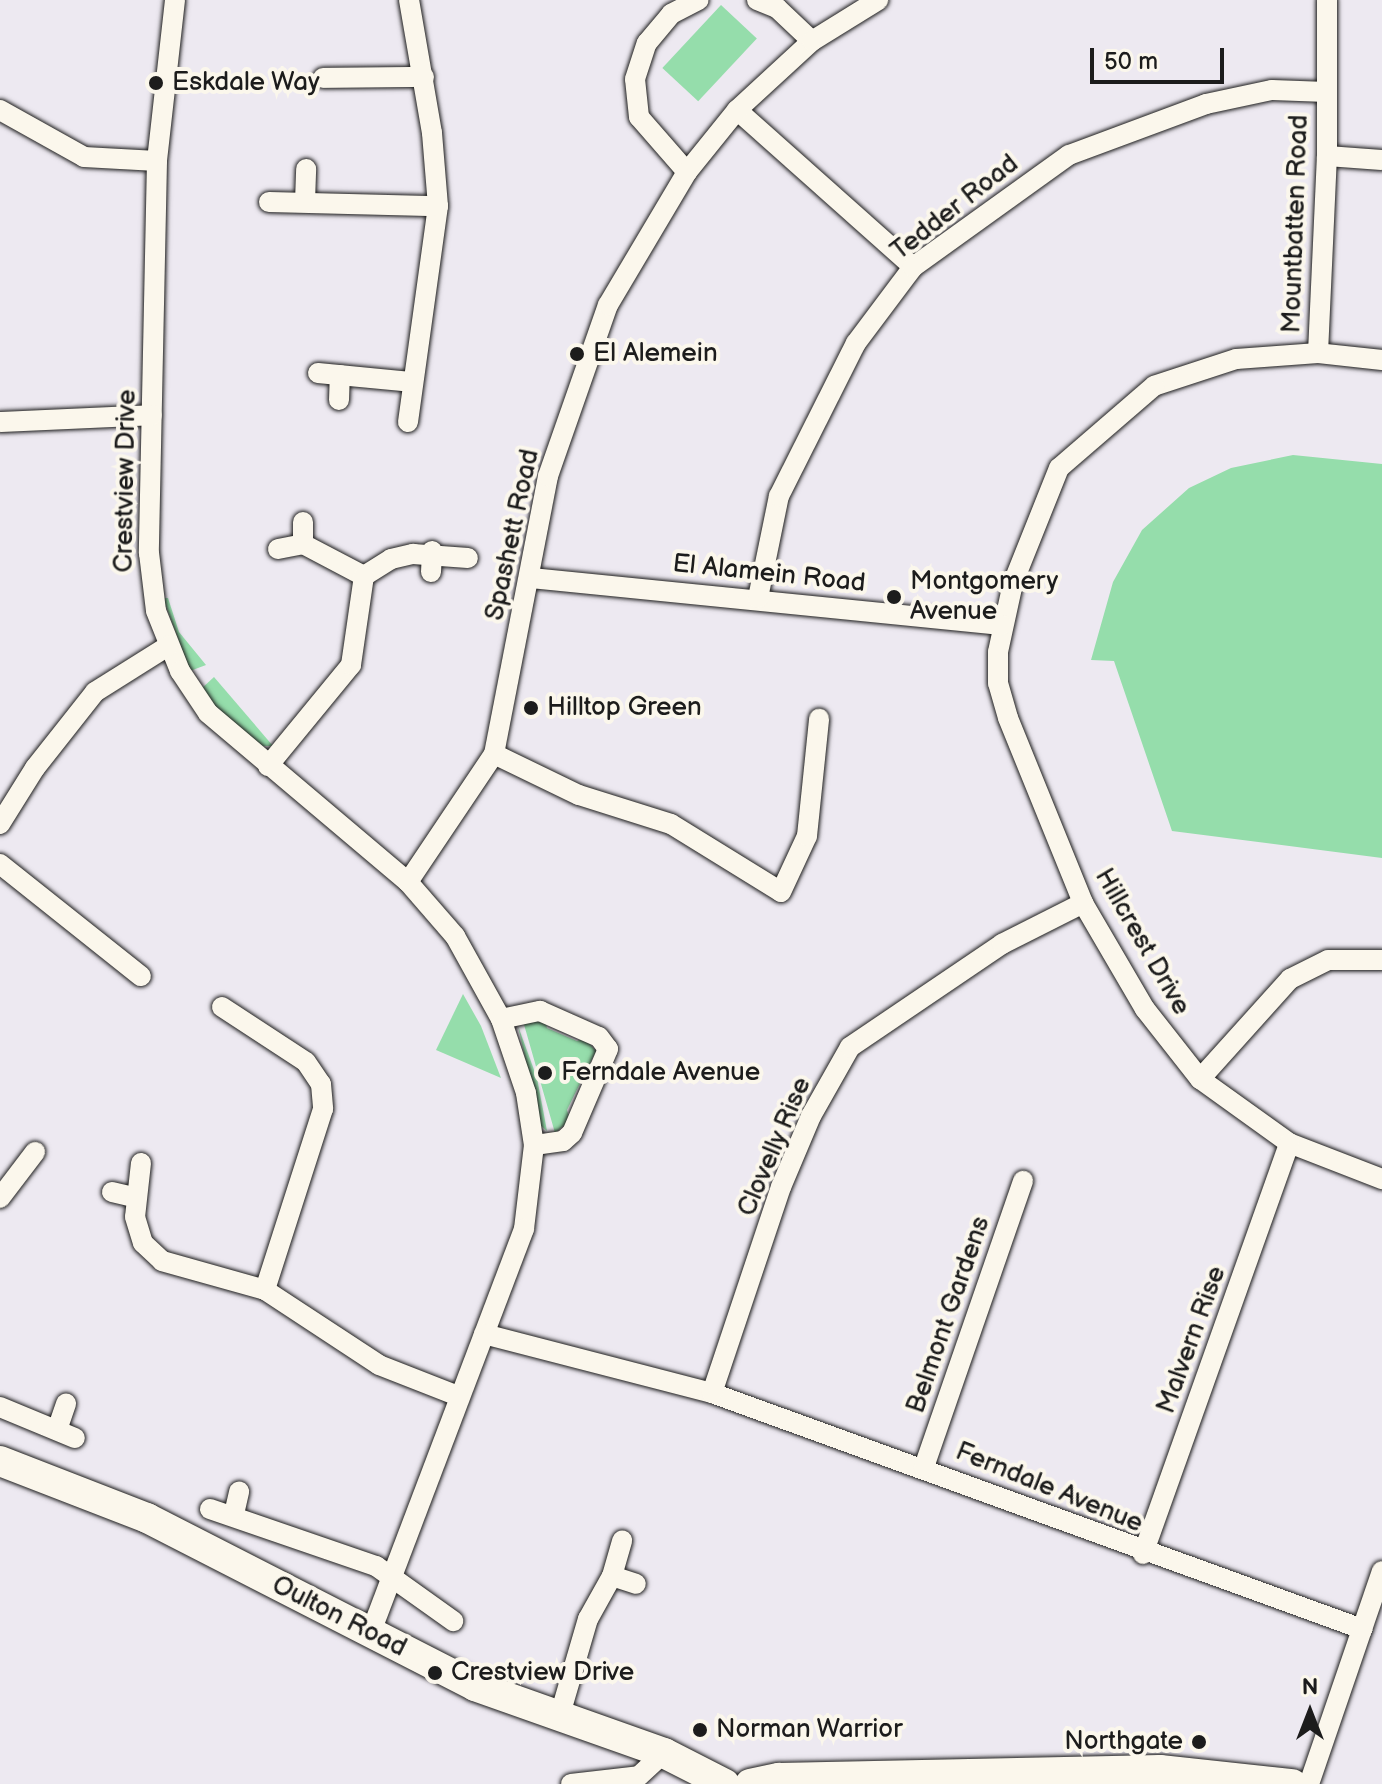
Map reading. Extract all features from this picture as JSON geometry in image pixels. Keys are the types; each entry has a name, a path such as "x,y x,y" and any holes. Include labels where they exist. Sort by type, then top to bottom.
{"main road":[{"name":"Oulton Road","path":"0,1461 147,1518 475,1686 664,1753 725,1784"},
{"path":"750,1784 779,1778 1057,1778 1160,1770 1292,1784"}],"street":[{"name":"Crestview Drive","path":"175,0 157,161 150,583 168,646 208,713 408,882 455,936 501,1019 526,1093 534,1145 524,1229 387,1579 371,1632"},
{"path":"408,422 411,382 438,206 424,77 409,0"},
{"path":"687,172 639,117 635,79 647,43 671,14 699,0"},
{"path":"757,0 777,8 812,41"},
{"name":"Spashett Road","path":"408,882 494,754 531,578 548,476 608,305 687,172 737,110 812,41 878,0"},
{"name":"Mountbatten Road","path":"1318,353 1327,156 1327,0"},
{"path":"323,78 424,77"},
{"name":"Tedder Road","path":"758,598 779,496 856,343 913,267 1069,155 1206,104 1272,90 1327,92"},
{"path":"0,110 84,157 157,161"},
{"path":"737,110 913,267"},
{"path":"1327,156 1382,160"},
{"path":"305,202 306,169"},
{"path":"269,202 438,206"},
{"path":"1002,625 1013,583 1059,468 1154,386 1236,359 1318,353 1382,360"},
{"path":"318,373 411,382"},
{"path":"339,400 340,375"},
{"path":"0,422 152,415"},
{"path":"303,522 303,544"},
{"path":"278,549 303,544 364,576"},
{"path":"268,766 351,665 364,576 391,559 432,562 468,558"},
{"name":"El Alamein Road","path":"531,578 758,598 1002,625"},
{"name":"Hillcrest Drive","path":"1002,625 998,683 1008,718 1083,903 1145,1009 1200,1079 1289,1143 1382,1179"},
{"path":"0,824 35,768 95,692 168,646"},
{"path":"494,754 579,795 671,824 781,892 807,836 819,719"},
{"path":"0,864 141,976"},
{"name":"Clovelly Rise","path":"712,1393 781,1187 811,1116 850,1047 1002,944 1083,903"},
{"path":"1200,1079 1290,979 1328,960 1382,960"},
{"path":"222,1007 306,1062 321,1084 323,1109 265,1290"},
{"path":"501,1019 540,1011 599,1037 608,1049 572,1133 563,1141 534,1145"},
{"name":"Malvern Rise","path":"1143,1554 1289,1143"},
{"path":"0,1198 35,1152"},
{"path":"141,1163 134,1197 143,1243 162,1261 265,1290 379,1365 458,1396"},
{"name":"Belmont Gardens","path":"924,1467 1023,1181"},
{"path":"112,1192 134,1197"},
{"name":"Ferndale Avenue","path":"484,1334 712,1393 924,1467 1143,1554 1362,1629"},
{"path":"0,1407 66,1434 66,1404"},
{"path":"234,1514 239,1492"},
{"path":"210,1509 234,1514 376,1566 387,1579 453,1621"},
{"path":"559,1718 588,1619 612,1576 622,1540"},
{"path":"1309,1784 1382,1571"},
{"path":"612,1576 636,1584"},
{"path":"571,1784 639,1776 664,1753"}],"green space":[{"path":"721,5 757,38 698,101 662,68"},
{"path":"1293,455 1382,464 1382,858 1172,831 1114,661 1091,660 1113,582 1142,530 1189,488 1231,468"},
{"path":"163,598 168,598 179,632 206,665 190,671"},
{"path":"214,677 273,746 262,746 221,714 201,689"},
{"path":"463,994 481,1026 501,1078 436,1050"},
{"path":"523,1021 545,1021 547,1028 577,1041 584,1038 596,1051 567,1110 570,1120 555,1133"},
{"path":"518,1026 537,1078 547,1131 540,1125"}],"place":[{"name":"Eskdale Way","path":"156,83"},
{"name":"El Alemein","path":"577,354"},
{"name":"Montgomery Avenue","path":"894,597"},
{"name":"Hilltop Green","path":"531,708"},
{"name":"Ferndale Avenue","path":"545,1073"},
{"name":"Crestview Drive","path":"435,1673"},
{"name":"Norman Warrior","path":"700,1730"},
{"name":"Northgate","path":"1199,1742"}]}
